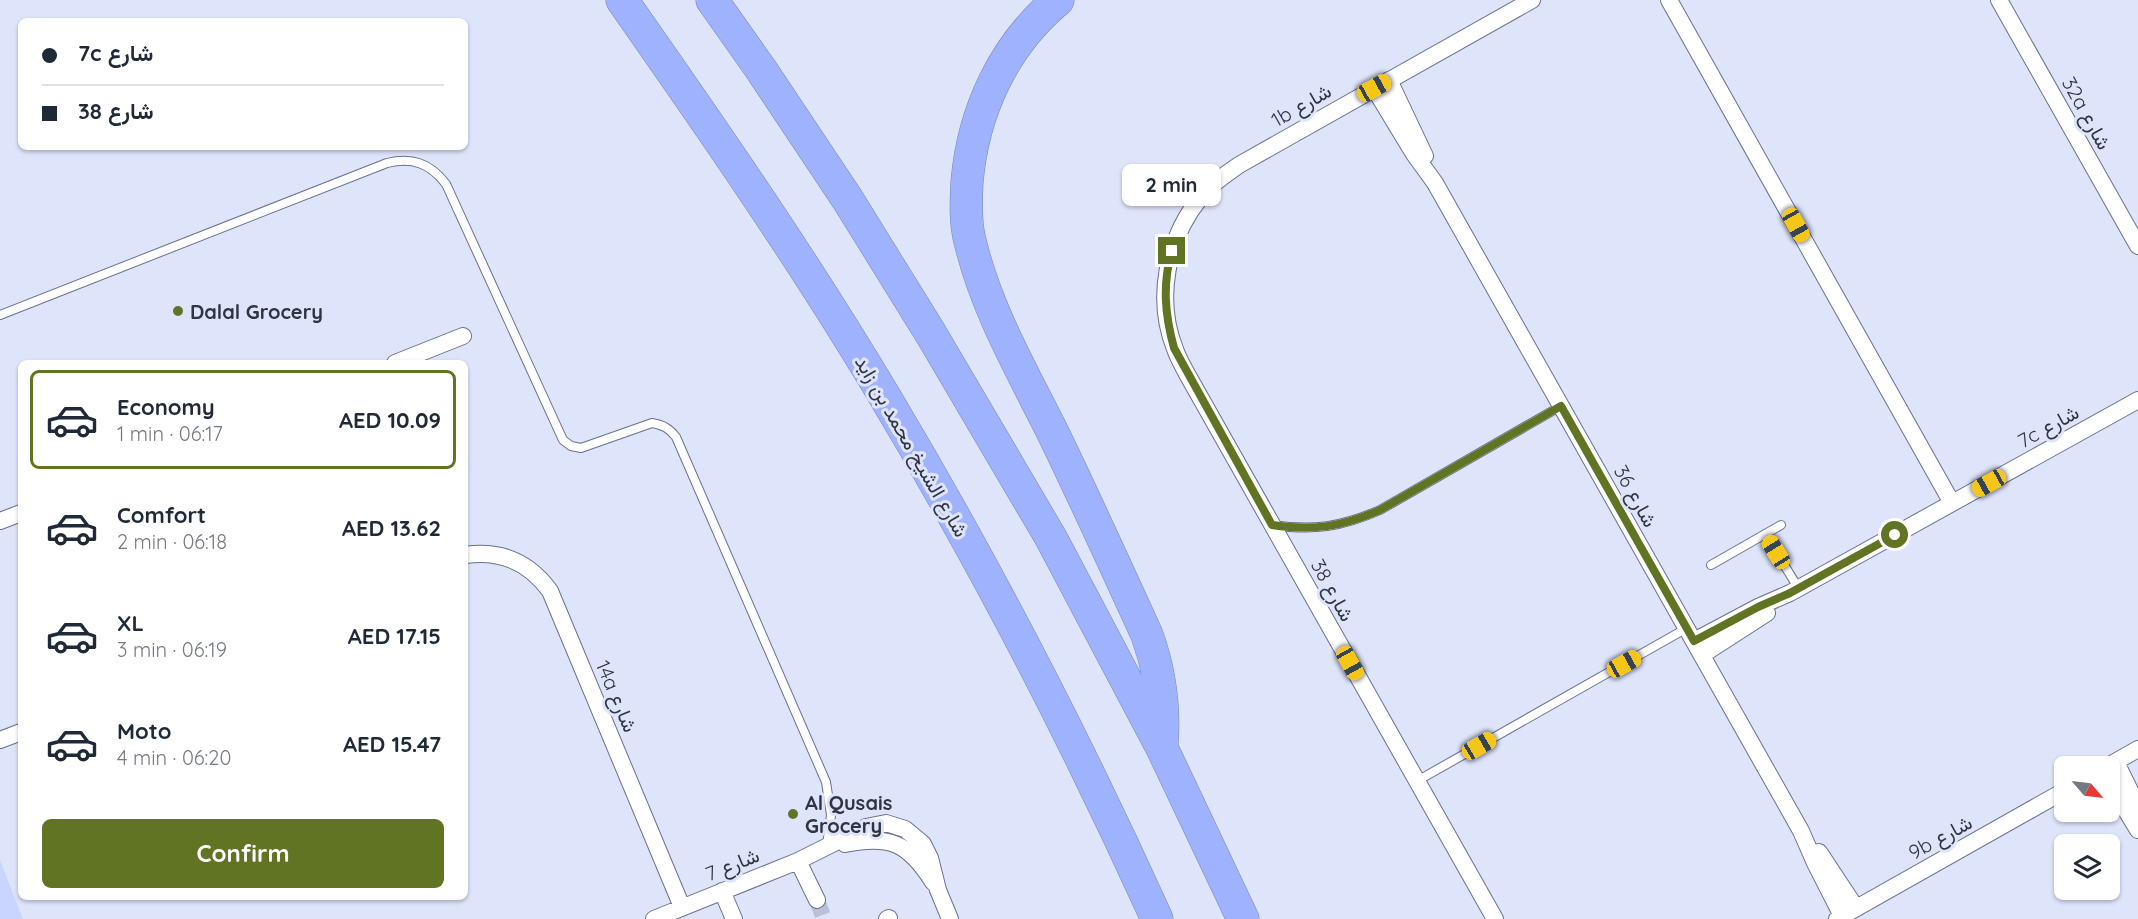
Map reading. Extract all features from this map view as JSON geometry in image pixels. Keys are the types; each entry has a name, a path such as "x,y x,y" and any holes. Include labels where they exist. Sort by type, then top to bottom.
{"highway":[{"name":"شارع الشيخ محمد بن زايد","path":"622,0 753,189 885,396 1005,610 1062,718 1158,919"},
{"path":"712,0 842,190 931,334 1051,538 1162,748 1243,919"},
{"path":"1058,0 1043,13 1016,44 995,79 979,117 969,167 966,197 969,238 979,275 997,319 1147,634 1162,690 1164,719 1162,748"}],"street":[{"name":"1b شارع","path":"1176,237 1192,209 1219,179 1239,165 1532,0"},
{"path":"1669,0 1952,503"},
{"name":"32a شارع","path":"1999,0 2138,246"},
{"name":"شارع 36","path":"1389,80 1422,149 1435,183"},
{"name":"شارع 36","path":"1374,88 1414,154 1435,183 1801,831 1815,864 1845,914"},
{"name":"شارع 38","path":"1176,237 1168,264 1165,293 1167,321 1174,348 1495,919"},
{"path":"403,360 463,336"},
{"name":"7c شارع","path":"1694,641 1762,616 1795,591 2138,400"},
{"path":"0,521 18,514"},
{"name":"14a شارع","path":"468,555 493,554 516,561 534,572 550,591 682,907"},
{"path":"0,740 18,733"},
{"path":"2120,759 2138,749"},
{"path":"2120,777 2138,807"},
{"name":"9b شارع","path":"1845,914 2054,797"},
{"path":"2120,800 2138,830"},
{"name":"شارع 7","path":"654,919 826,848 867,840 894,843 915,858 926,870 938,890 950,919"},
{"path":"798,861 817,900"},
{"path":"722,891 734,919"}],"lane":[{"path":"0,315 387,163 400,160 427,165 438,173 446,184 563,440 571,446 581,448 652,423 662,424 676,437 826,782 831,815 826,848"},
{"path":"0,308 14,309"},
{"path":"1272,525 1300,529 1355,521 1380,510 1561,406"},
{"path":"1711,565 1781,525"},
{"path":"1765,534 1795,591"},
{"path":"1417,781 1694,641"}],"shaded area":[{"path":"0,860 23,919 0,919"}],"tunnel":[{"path":"817,900 824,919"}],"place":[{"name":"Dalal Grocery","path":"178,311"},
{"name":"Al Qusais Grocery","path":"793,814"}],"route":[{"path":"1172,251 1168,264 1165,293 1167,321 1174,348 1272,525 1300,529 1328,527 1355,521 1380,510 1561,406 1694,641 1790,593 1895,535"}]}
